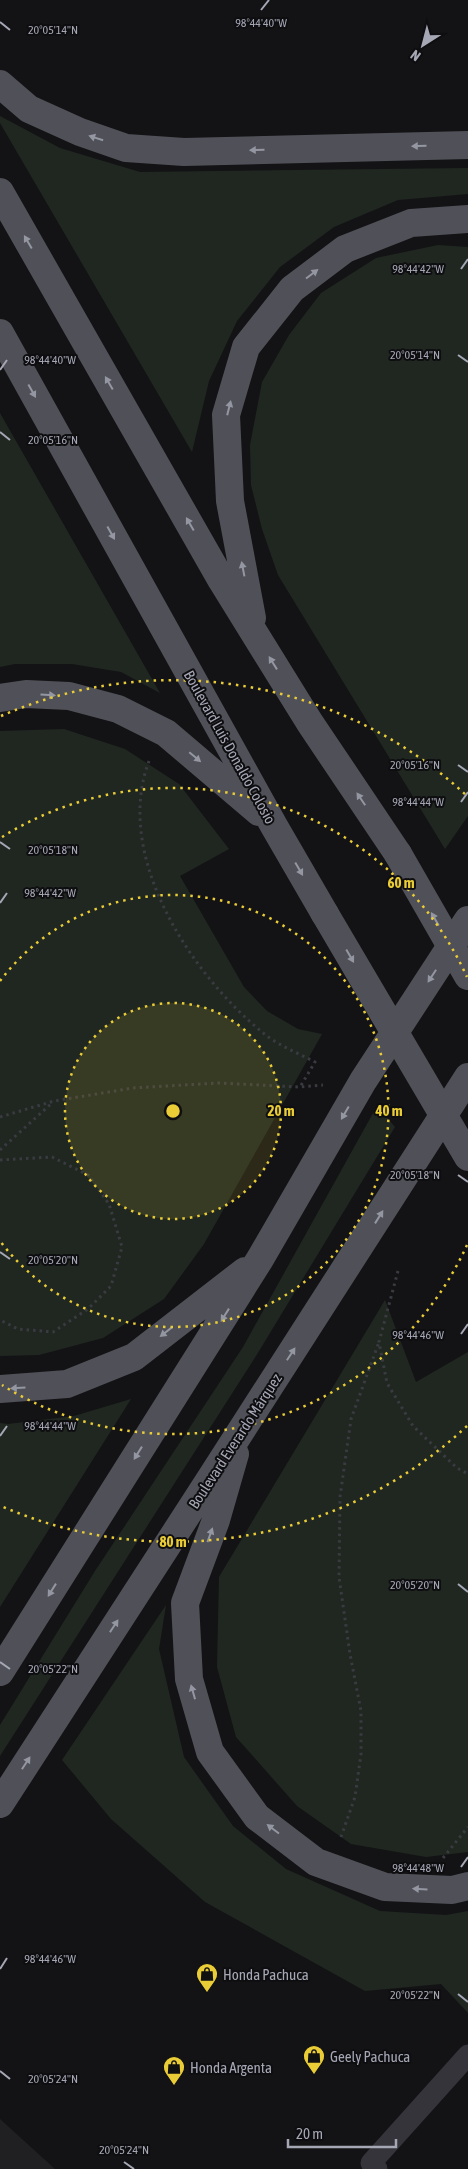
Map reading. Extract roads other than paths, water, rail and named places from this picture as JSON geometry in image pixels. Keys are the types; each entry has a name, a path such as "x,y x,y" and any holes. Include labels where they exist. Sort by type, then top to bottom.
{"main road":[{"path":"0,84 30,109 80,132 126,148 184,152 468,145"},
{"path":"0,192 217,573 310,722 398,854 468,976"},
{"path":"255,634 230,501 226,415 246,347 292,289 345,249 411,223 468,219"},
{"name":"Boulevard Luis Donaldo Colosio","path":"0,333 274,826 468,1157"},
{"path":"0,698 26,694 69,696 118,708 166,733 274,826"},
{"path":"0,1672 260,1259 363,1081 468,920"},
{"name":"Boulevard Everardo Márquez","path":"0,1804 321,1309 468,1077"},
{"path":"0,1389 67,1384 134,1357 260,1259"},
{"path":"245,1424 216,1520 185,1603 189,1679 210,1752 257,1817 316,1862 385,1887 452,1890 468,1886"}],"lane":[{"path":"377,2169 371,2163 468,2055"}],"place":[{"name":"Honda Pachuca","path":"207,1993"},
{"name":"Geely Pachuca","path":"314,2075"},
{"name":"Honda Argenta","path":"174,2086"}]}
